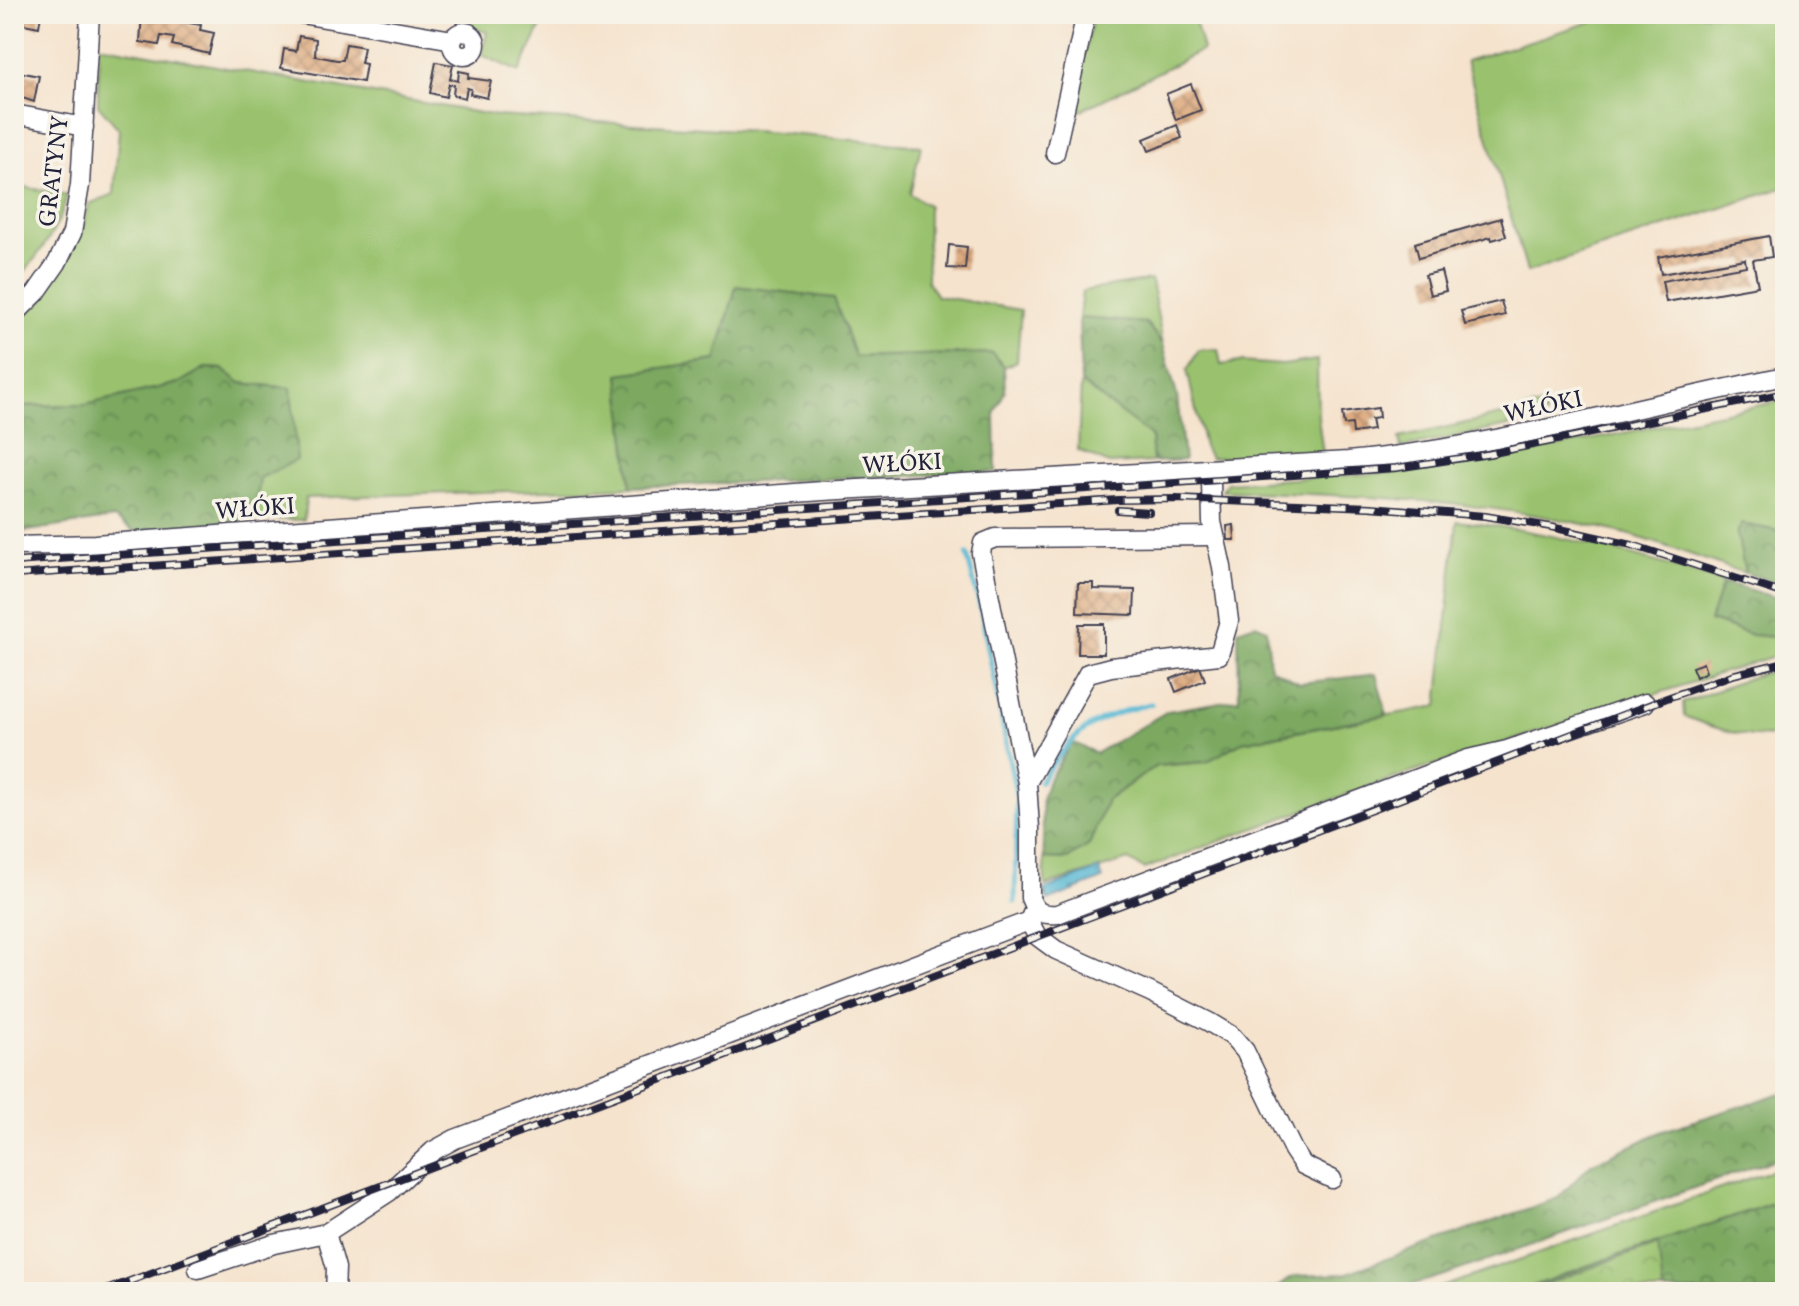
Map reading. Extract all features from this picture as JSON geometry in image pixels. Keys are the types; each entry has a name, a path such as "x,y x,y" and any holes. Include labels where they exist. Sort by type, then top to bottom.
{"street":[{"name":"GRATYNY","path":"14,315 36,293 57,263 72,233 80,185 90,14"},
{"path":"301,14 453,40"},
{"path":"1055,153 1086,14"},
{"path":"14,114 84,127"},
{"name":"WŁÓKI","path":"14,546 95,544 823,491 1334,463 1430,453 1785,376"},
{"path":"1027,783 1088,673 1111,667 1219,655 1229,621 1222,567 1214,536 1211,481 1205,469"},
{"path":"1214,536 995,538 983,543 981,553 1027,783 1032,915 1037,936 1056,950 1150,992 1232,1036 1245,1051 1303,1165 1332,1179"},
{"path":"198,1269 274,1244 326,1233 389,1192 433,1151 455,1139 1032,915 1057,914 1468,759 1507,750 1645,703"},
{"path":"326,1233 336,1268 335,1292"}],"green space":[{"path":"468,14 547,14 519,72 482,55 487,32 466,27"},
{"path":"1108,14 1193,14 1203,50 1070,116 1092,21"},
{"path":"1616,14 1785,14 1785,187 1527,272 1466,61"},
{"path":"99,45 497,116 754,131 921,146 910,194 928,205 927,281 937,296 1021,310 1017,361 1004,367 992,353 716,360 619,374 631,487 306,498 304,520 254,519 260,478 291,388 241,383 222,369 205,368 179,383 85,405 14,406 14,326 60,271 78,238 89,204 114,194 119,129 98,105"},
{"path":"14,185 67,195 53,231 14,285"},
{"path":"1151,280 1163,344 1146,323 1079,318 1082,291"},
{"path":"736,286 834,298 855,357 992,353 1004,367 1005,391 995,412 996,472 631,487 619,374 716,360"},
{"path":"1079,318 1146,323 1163,344 1177,396 1184,460 1153,462 1151,436 1081,383"},
{"path":"1218,349 1221,365 1240,362 1283,365 1317,360 1318,417 1323,454 1210,458 1204,447 1187,370 1199,350"},
{"path":"205,368 222,369 241,383 291,388 297,460 260,478 254,519 135,532 114,518 14,533 14,406 85,405 179,383"},
{"path":"1081,383 1151,436 1153,462 1109,464 1078,450"},
{"path":"1785,400 1785,532 1742,524 1737,533 1745,573 1623,533 1524,513 1373,497 1222,491 1227,483 1400,472 1481,462"},
{"path":"1545,405 1546,415 1538,420 1401,448 1399,438"},
{"path":"1457,521 1592,545 1723,582 1710,621 1752,635 1785,638 1785,655 1370,786 1144,869 1128,860 1045,886 1044,858 1067,859 1089,845 1107,800 1156,766 1206,762 1242,742 1438,706"},
{"path":"1742,524 1785,532 1785,585 1745,573 1737,533"},
{"path":"1723,582 1785,600 1785,638 1752,635 1710,621"},
{"path":"1255,624 1267,629 1270,668 1300,683 1376,674 1387,715 1242,742 1206,762 1156,766 1107,800 1089,845 1067,859 1044,858 1042,800 1047,783 1072,742 1096,753 1168,711 1239,699 1238,630"},
{"path":"1785,669 1785,735 1746,735 1684,716 1683,703 1760,674"},
{"path":"1785,1092 1785,1156 1448,1274 1388,1292 1253,1292 1277,1287 1295,1276 1344,1274 1558,1198 1591,1164 1663,1131"},
{"path":"1785,1166 1785,1199 1518,1292 1428,1292"},
{"path":"1785,1199 1785,1292 1518,1292 1581,1268"},
{"path":"1658,1244 1663,1292 1523,1292"}],"water":[{"path":"1099,869 1103,879 1048,901 1044,890"}],"building":[{"path":"14,14 41,14 39,27 14,22"},
{"path":"142,14 179,15 178,21 201,25 200,30 214,33 209,54 172,45 174,38 161,36 159,45 140,42"},
{"path":"299,36 316,39 315,56 337,60 343,60 346,44 364,47 361,63 366,64 363,82 281,68 284,49 296,51"},
{"path":"436,62 453,65 450,79 458,81 459,71 469,73 468,78 491,81 487,98 470,94 471,89 467,88 465,98 453,95 454,85 449,84 446,97 430,93"},
{"path":"14,71 39,76 34,102 14,95"},
{"path":"1191,84 1201,110 1176,120 1166,94"},
{"path":"1177,125 1182,138 1149,151 1144,139"},
{"path":"14,137 23,138 20,152 14,151"},
{"path":"1501,218 1506,236 1492,240 1491,237 1419,258 1415,243"},
{"path":"1769,236 1772,257 1753,260 1758,286 1666,302 1662,281 1746,266 1745,259 1661,274 1658,257"},
{"path":"949,245 967,247 965,269 947,268"},
{"path":"1441,271 1446,291 1430,295 1425,275"},
{"path":"1501,301 1505,315 1465,325 1461,311"},
{"path":"1378,408 1379,418 1371,419 1373,430 1353,433 1352,424 1344,425 1342,413"},
{"path":"1234,525 1235,540 1228,540 1227,526"},
{"path":"1078,583 1093,583 1093,589 1135,590 1134,615 1077,613"},
{"path":"1079,624 1104,624 1104,654 1078,654"},
{"path":"1703,663 1706,672 1696,677 1692,667"},
{"path":"1200,667 1205,680 1176,692 1171,679"}],"waterway":[{"path":"967,555 981,611 1017,799 1015,902"},
{"path":"1040,782 1063,751 1086,729 1114,714 1151,704"}],"railway":[{"path":"14,562 1396,468 1489,454 1785,393"},
{"path":"135,567 1118,500 1176,499 1370,507 1485,516 1632,545 1785,594"},
{"path":"1118,510 1149,512"},
{"path":"14,575 146,566"},
{"path":"101,1292 1667,698 1732,675 1785,662"}]}
